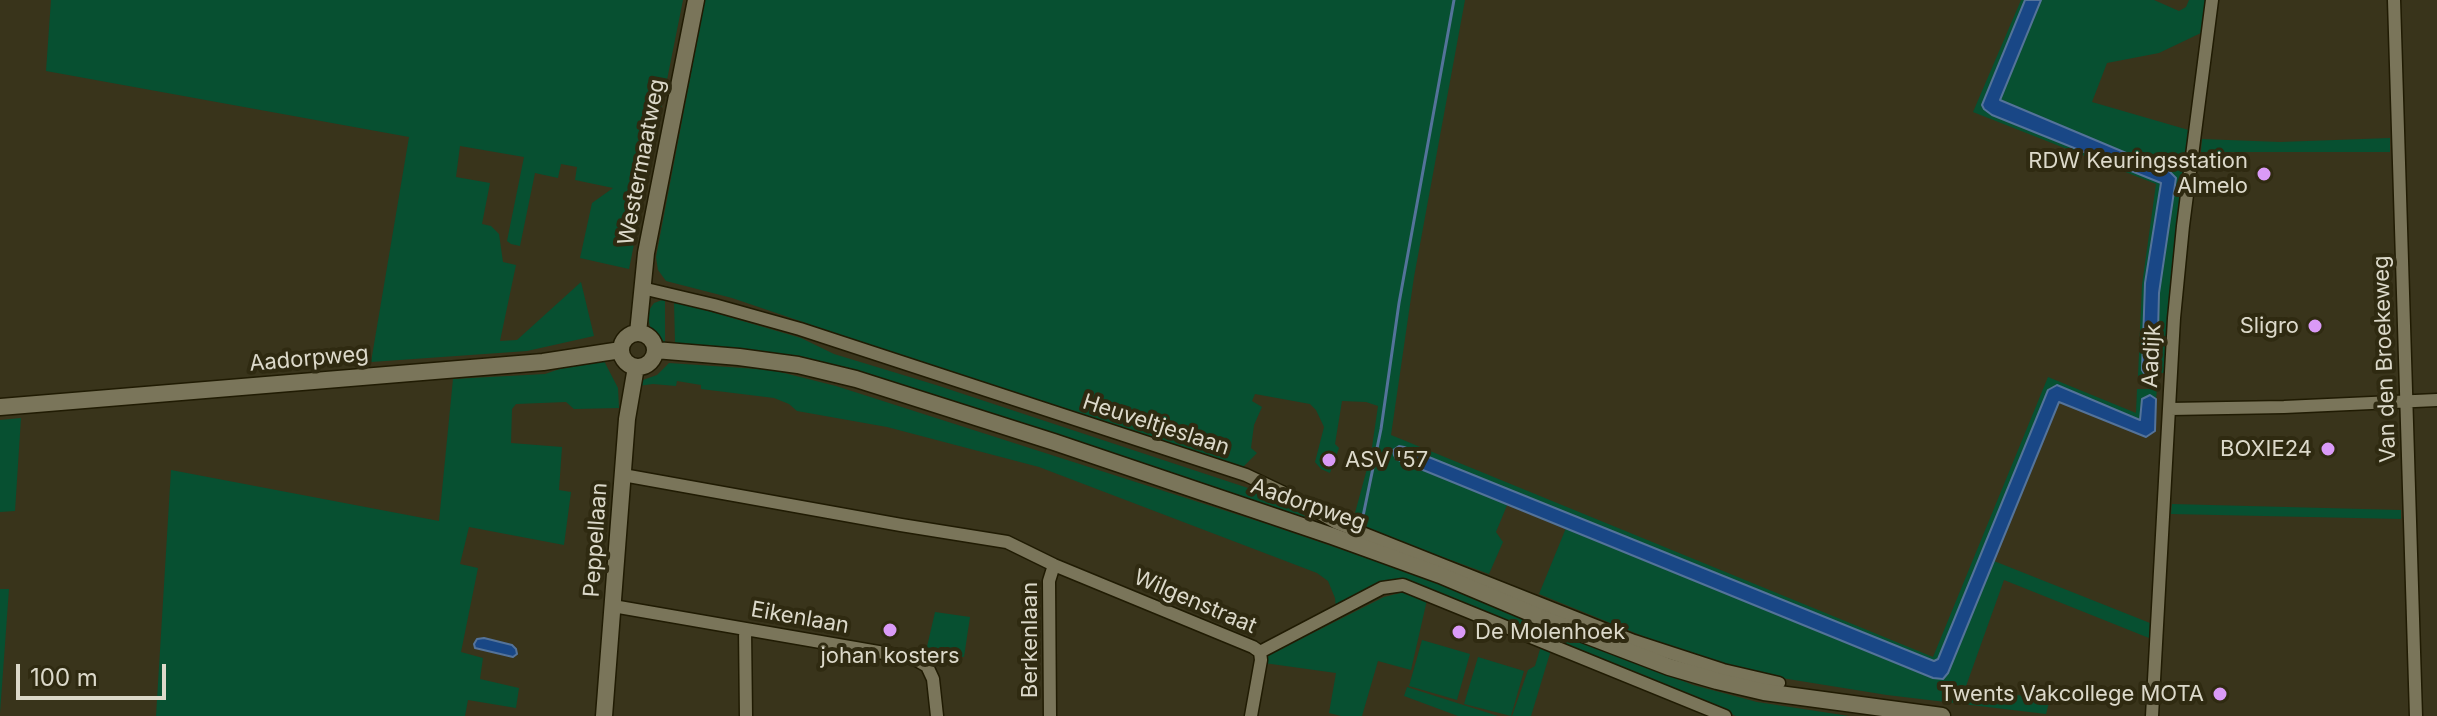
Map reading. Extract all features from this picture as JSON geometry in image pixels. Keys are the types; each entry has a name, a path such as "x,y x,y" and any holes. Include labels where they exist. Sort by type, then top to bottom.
{"main road":[{"name":"Westermaatweg","path":"638,333 646,253 696,0"},
{"path":"638,333 647,335 655,350 649,363 636,367 623,358 621,350 626,338 638,333"},
{"name":"Aadorpweg","path":"0,407 543,362 621,350"},
{"name":"Aadorpweg","path":"655,350 798,365 870,383 1332,536 1440,575 1669,667 1717,681 1764,692 1942,716"},
{"name":"Peppellaan","path":"604,716 627,419 636,367"}],"street":[{"name":"Aadijk","path":"2152,716 2174,318 2212,0"},
{"name":"Van den Broekeweg","path":"2394,0 2416,716"},
{"name":"Heuveltjeslaan","path":"642,288 800,329 1246,475 1337,523 1634,641 1723,670 1779,683"},
{"path":"2170,409 2437,400"},
{"name":"Wilgenstraat","path":"623,475 1007,542 1260,652 1382,588 1396,584 1409,586 1725,716"},
{"name":"Berkenlaan","path":"1050,716 1049,581 1054,565"},
{"name":"Eikenlaan","path":"613,606 913,658 927,666 933,679 937,716"},
{"path":"745,629 746,716"},
{"path":"1251,716 1260,652"}],"green space":[{"path":"51,0 683,0 629,269 580,258 592,203 613,188 575,180 577,167 561,164 558,178 535,173 520,246 511,244 507,241 524,157 460,146 456,177 490,183 482,224 491,226 499,234 503,262 516,265 500,341 517,340 581,282 594,336 527,351 371,362 409,137 46,71"},
{"path":"705,0 1465,0 1414,277 1391,435 1933,657 2048,377 2136,413 2137,389 2157,389 2156,399 2150,395 2141,420 2058,385 1938,659 1934,661 1404,447 1396,459 1508,503 1496,532 1503,542 1489,574 1352,524 1371,454 1378,406 1342,401 1335,444 1339,448 1330,473 1315,462 1324,427 1316,410 1310,404 1255,394 1252,401 1262,407 1254,425 1251,448 1257,453 1243,467 732,298 666,281 658,270 656,257"},
{"path":"2021,0 2025,0 1985,96 1984,109 1992,115 2161,183 2145,283 2142,370 2145,375 2138,376 2142,285 2156,184 1973,112"},
{"path":"2041,0 2154,0 2179,11 2186,7 2189,0 2208,0 2203,32 2159,53 2107,63 2092,102 2192,131 2169,297 2166,372 2152,376 2157,372 2159,293 2176,178 1999,100"},
{"path":"2390,138 2390,152 2201,152 2202,139 2280,142"},
{"path":"665,299 665,343 651,331 647,313 654,303"},
{"path":"674,301 801,338 834,354 1254,490 1313,520 849,368 792,355 675,343"},
{"path":"603,359 618,388 619,408 574,409 566,402 516,404 512,409 511,443 562,447 559,490 571,492 564,545 469,527 460,564 478,568 461,652 483,658 480,679 519,688 516,708 468,700 465,716 156,716 171,470 439,521 453,379 545,374 577,363"},
{"path":"669,363 772,370 836,386 1419,576 1693,685 1757,702 1849,716 1736,716 1406,581 1336,609 1328,581 1317,573 1039,467 887,427 797,411 774,398 701,389 701,385 677,381 676,386 638,386 640,381 657,375"},
{"path":"21,418 15,511 0,512 0,420"},
{"path":"2172,504 2401,510 2401,519 2171,514"},
{"path":"1566,528 1933,678 1948,673 1994,561 2150,623 2149,638 2004,580 1965,689 2050,699 2046,714 1887,695 1763,675 1667,646 1539,594"},
{"path":"0,589 9,589 0,713"},
{"path":"1404,592 1427,600 1411,670 1378,661 1362,716 1329,713 1336,673 1264,663 1269,655 1384,597"},
{"path":"935,612 970,617 964,657 926,651"},
{"path":"1422,640 1470,654 1457,700 1409,686"},
{"path":"1541,646 1551,650 1531,716 1512,716 1528,670 1535,666"},
{"path":"1478,657 1524,671 1511,716 1464,704"},
{"path":"1407,687 1498,716 1458,716 1404,696"}],"water":[{"path":"2025,0 2041,0 2000,100 2169,171 2176,178 2159,293 2157,372 2152,376 2145,375 2142,370 2145,283 2161,183 1992,115 1982,105"},
{"path":"2057,385 2140,420 2142,399 2150,395 2156,399 2155,431 2146,437 2059,402 1943,679 1933,678 1396,459 1393,450 1404,447 1934,661 1938,659 2048,390"},
{"path":"477,639 512,645 517,654 513,657 475,648"}],"waterway":[{"path":"1361,526 1381,429 1399,303 1454,0"}],"place":[{"name":"RDW Keuringsstation Almelo","path":"2264,174"},
{"name":"Sligro","path":"2315,326"},
{"name":"BOXIE24","path":"2328,449"},
{"name":"ASV '57","path":"1329,460"},
{"name":"johan kosters","path":"890,630"},
{"name":"De Molenhoek","path":"1459,632"},
{"name":"Twents Vakcollege MOTA","path":"2220,694"}]}
